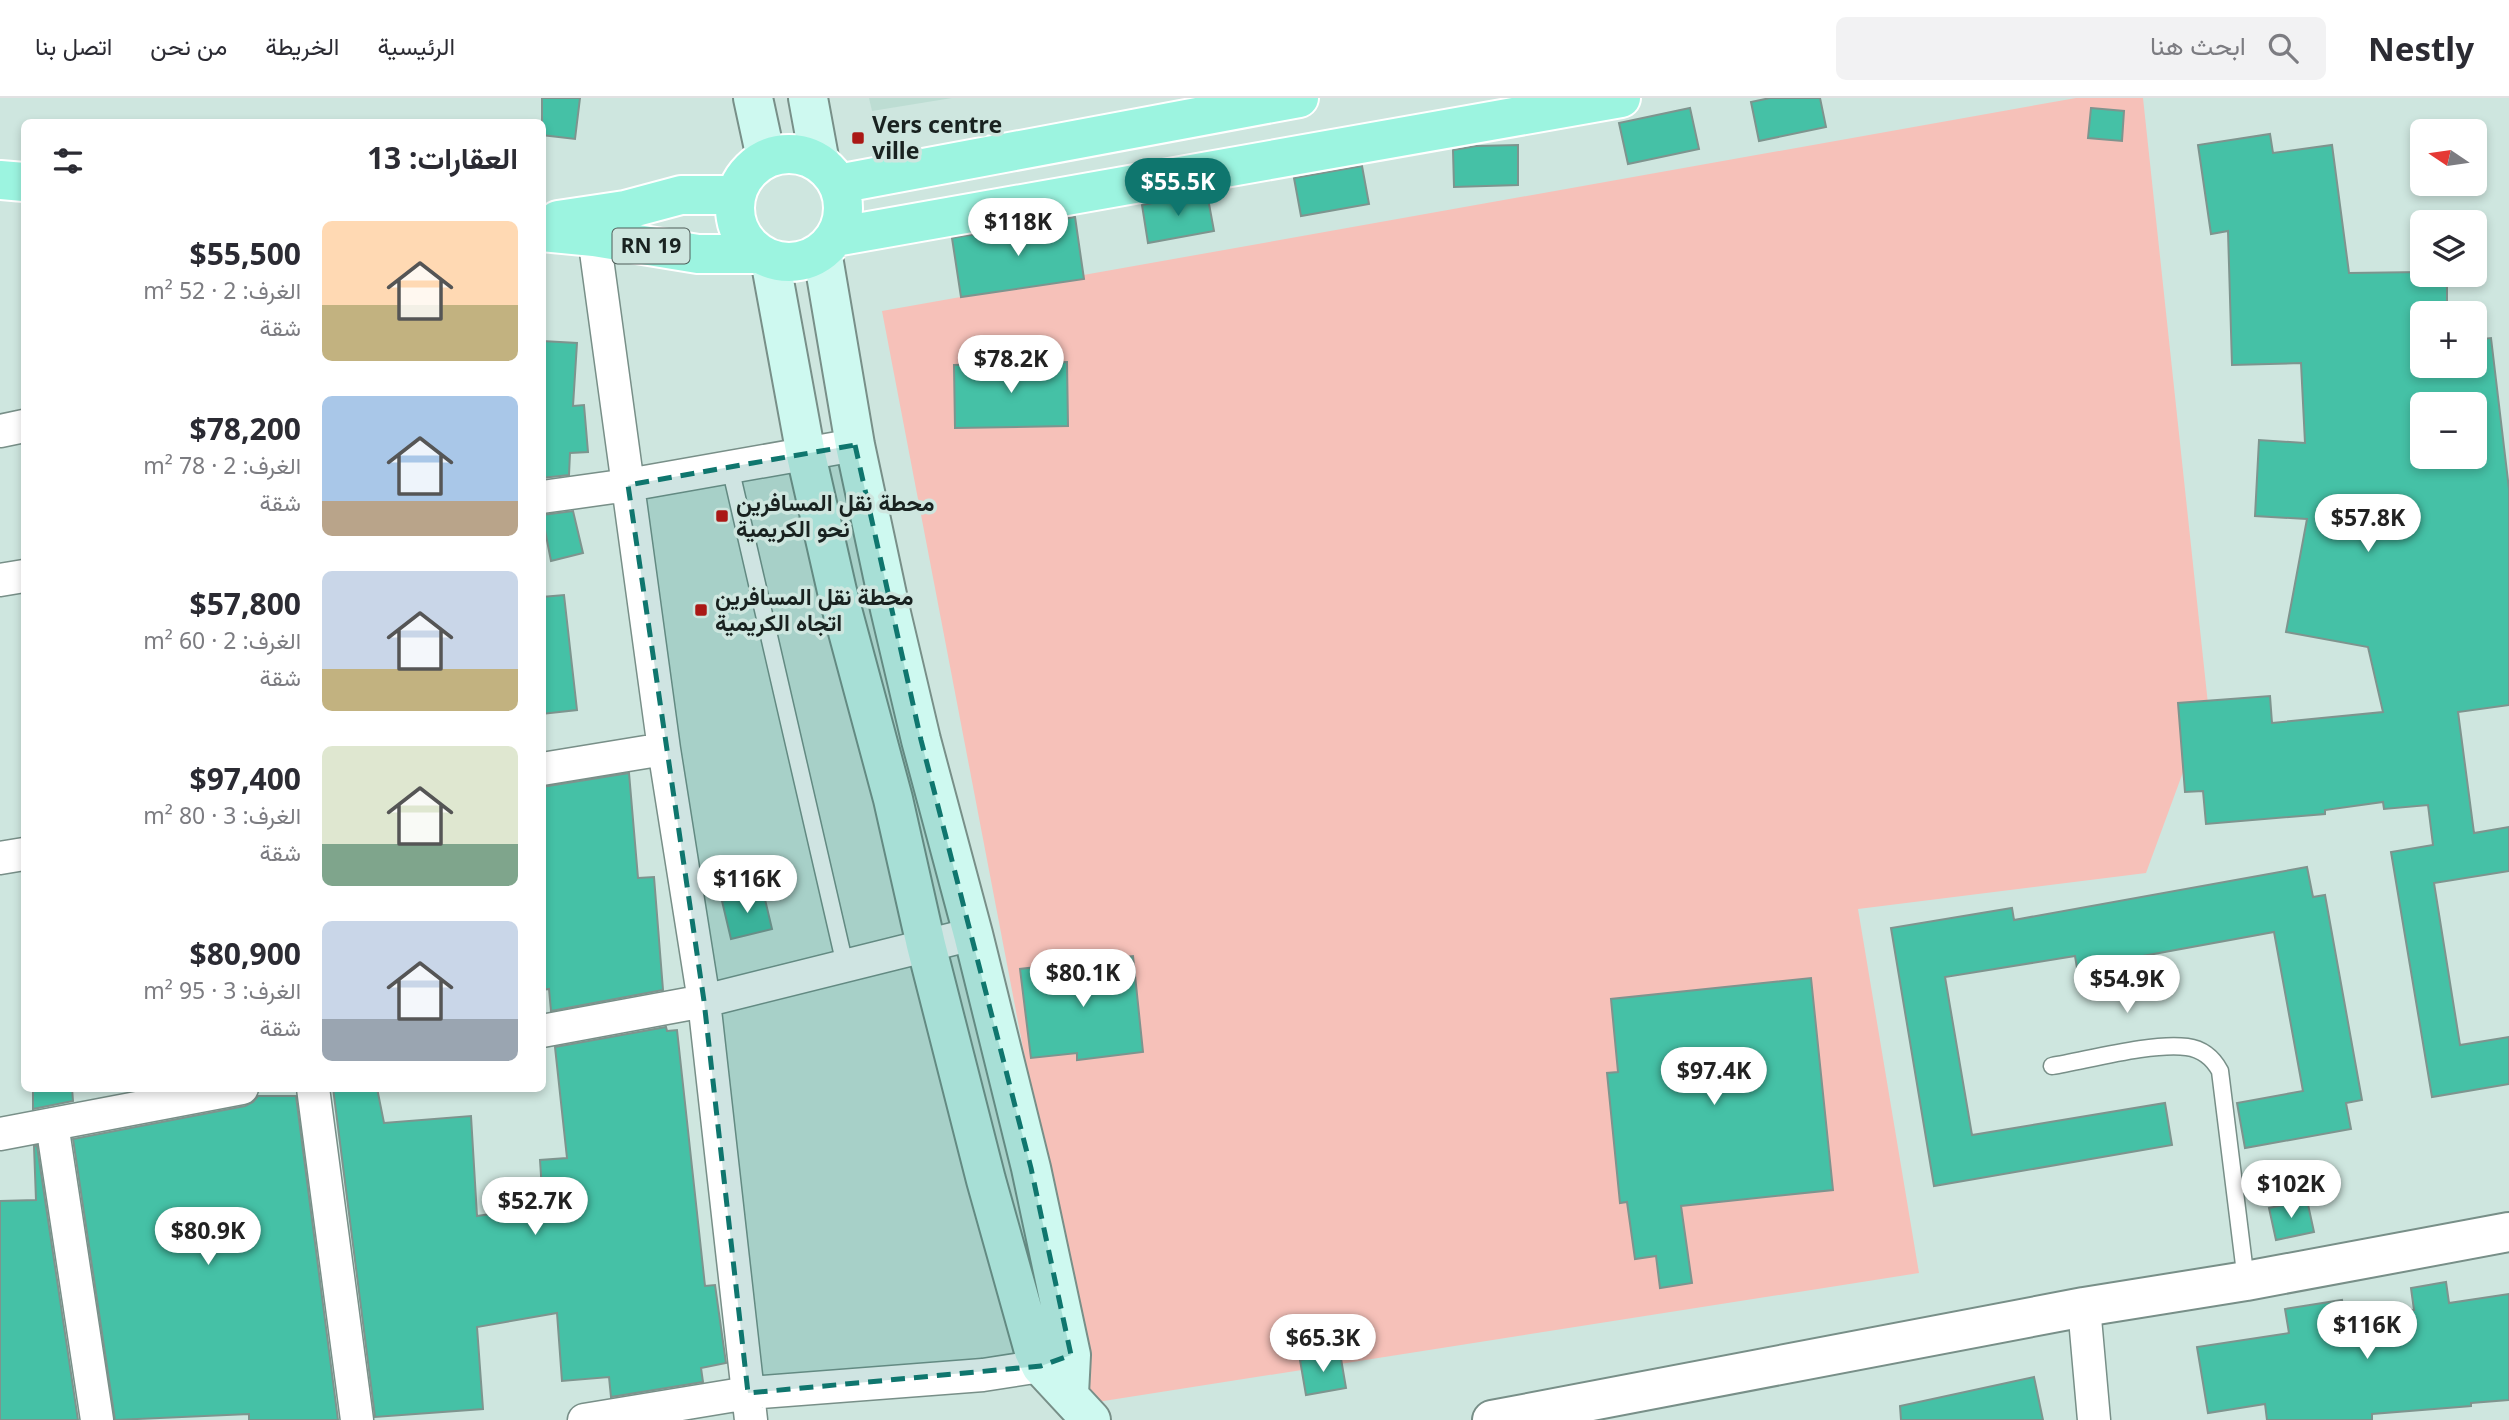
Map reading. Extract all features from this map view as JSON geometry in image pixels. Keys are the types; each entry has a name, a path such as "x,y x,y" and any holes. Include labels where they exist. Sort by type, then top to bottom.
{"main road":[{"path":"753,98 766,158"},
{"path":"808,98 829,173 843,202 842,220 828,244 808,259 793,262 765,257 741,234 735,209 736,195 747,173 766,158 793,153 829,173 1299,98"},
{"path":"828,244 1621,98"},
{"path":"0,180 21,181"},
{"name":"RN 19","path":"546,221 625,210 681,195 736,195"},
{"name":"RN 19","path":"546,232 594,237 698,254 765,257"},
{"path":"828,244 855,445 920,740 973,934 1031,1168 1056,1361"},
{"path":"765,257 837,591 893,799 926,945 986,1180 1056,1361 1080,1407"}],"street":[{"path":"594,237 664,750 704,1001 749,1406"},
{"path":"0,431 21,427"},
{"path":"546,496 628,485 855,445"},
{"path":"0,580 21,576"},
{"path":"546,768 664,750"},
{"path":"0,858 21,854"},
{"path":"546,1030 704,1001 973,934"},
{"path":"0,1134 221,1092"},
{"path":"314,1092 357,1420"},
{"path":"52,1125 97,1420"},
{"path":"1492,1420 2084,1307 2246,1281 2509,1232"},
{"path":"2084,1307 2094,1420"},
{"path":"584,1420 749,1406 983,1375 1056,1361"}],"lane":[{"path":"730,467 845,965"},
{"path":"2052,1066 2157,1048 2187,1047 2213,1058 2220,1071 2246,1281"}],"highlighted area":[{"path":"855,445 921,740 1031,1168 1071,1355 1041,1366 748,1393 704,1001 628,485"}],"shaded area":[{"path":"869,98 952,98 872,111"},
{"path":"2076,98 2143,98 2208,704 2146,873 1858,909 1919,1273 1091,1403 882,311"}],"building":[{"path":"542,98 580,98 575,139 546,135 546,119 542,119"},
{"path":"1770,98 1820,98 1826,127 1759,141 1751,102"},
{"path":"1690,108 1699,149 1628,164 1619,123"},
{"path":"2091,108 2124,111 2122,141 2088,138"},
{"path":"2270,134 2273,153 2332,145 2349,273 2410,272 2410,287 2447,287 2447,301 2410,301 2410,378 2487,378 2487,338 2491,338 2509,489 2509,705 2458,712 2474,833 2509,827 2509,871 2434,883 2460,1045 2509,1037 2509,1084 2432,1097 2391,852 2433,845 2428,805 2384,809 2383,802 2325,810 2325,814 2206,824 2203,791 2185,792 2178,703 2270,696 2272,723 2383,712 2368,647 2286,632 2307,519 2255,516 2259,440 2305,443 2301,363 2232,365 2228,231 2211,234 2198,145"},
{"path":"1518,145 1518,185 1454,187 1453,150 1476,146"},
{"path":"1362,166 1369,204 1301,216 1294,178"},
{"path":"1207,193 1214,231 1148,243 1142,205"},
{"path":"1075,217 1084,279 961,297 952,238"},
{"path":"546,341 577,343 573,406 584,405 588,452 570,453 569,475 546,478"},
{"path":"1067,362 1068,426 955,428 954,365"},
{"path":"573,511 583,553 551,561 546,535 546,514"},
{"path":"564,595 577,710 546,714 546,597"},
{"path":"629,773 638,878 654,877 663,990 551,1011 549,989 546,989 546,786"},
{"path":"2307,867 2313,897 2325,895 2362,1100 2346,1103 2351,1129 2245,1148 2237,1103 2303,1091 2274,932 2077,968 2075,956 1945,977 1972,1135 2165,1103 2172,1145 1934,1186 1891,928 2012,908 2014,920"},
{"path":"763,891 772,929 731,939 722,901"},
{"path":"1133,956 1143,1052 1077,1060 1077,1053 1031,1058 1020,969"},
{"path":"1811,978 1833,1190 1681,1206 1692,1283 1660,1288 1656,1256 1635,1259 1627,1202 1620,1203 1607,1073 1618,1072 1611,999"},
{"path":"666,1027 667,1031 677,1030 705,1286 715,1285 726,1363 701,1368 703,1382 611,1397 609,1377 562,1381 557,1313 477,1327 483,1409 375,1417 334,1092 378,1092 384,1123 471,1116 477,1216 543,1206 540,1160 567,1158 555,1047"},
{"path":"33,1092 72,1092 73,1101 33,1109"},
{"path":"258,1096 296,1096 338,1420 249,1420 249,1414 115,1420 73,1139 245,1106"},
{"path":"34,1146 37,1146 78,1420 0,1420 0,1201 36,1200"},
{"path":"2307,1200 2314,1232 2276,1240 2269,1208"},
{"path":"2446,1282 2449,1303 2509,1294 2509,1400 2471,1403 2471,1406 2372,1414 2372,1420 2267,1420 2265,1404 2208,1413 2197,1347 2289,1333 2285,1309 2342,1300 2345,1320 2414,1310 2411,1288"},
{"path":"1340,1353 1346,1388 1306,1395 1300,1360"},
{"path":"2034,1377 2043,1420 1901,1420 1900,1406"}],"place":[{"name":"Vers centre ville","path":"858,138"},
{"name":"محطة نقل المسافرين نحو الكريمية","path":"722,516"},
{"name":"محطة نقل المسافرين اتجاه الكريمية","path":"701,610"}]}
